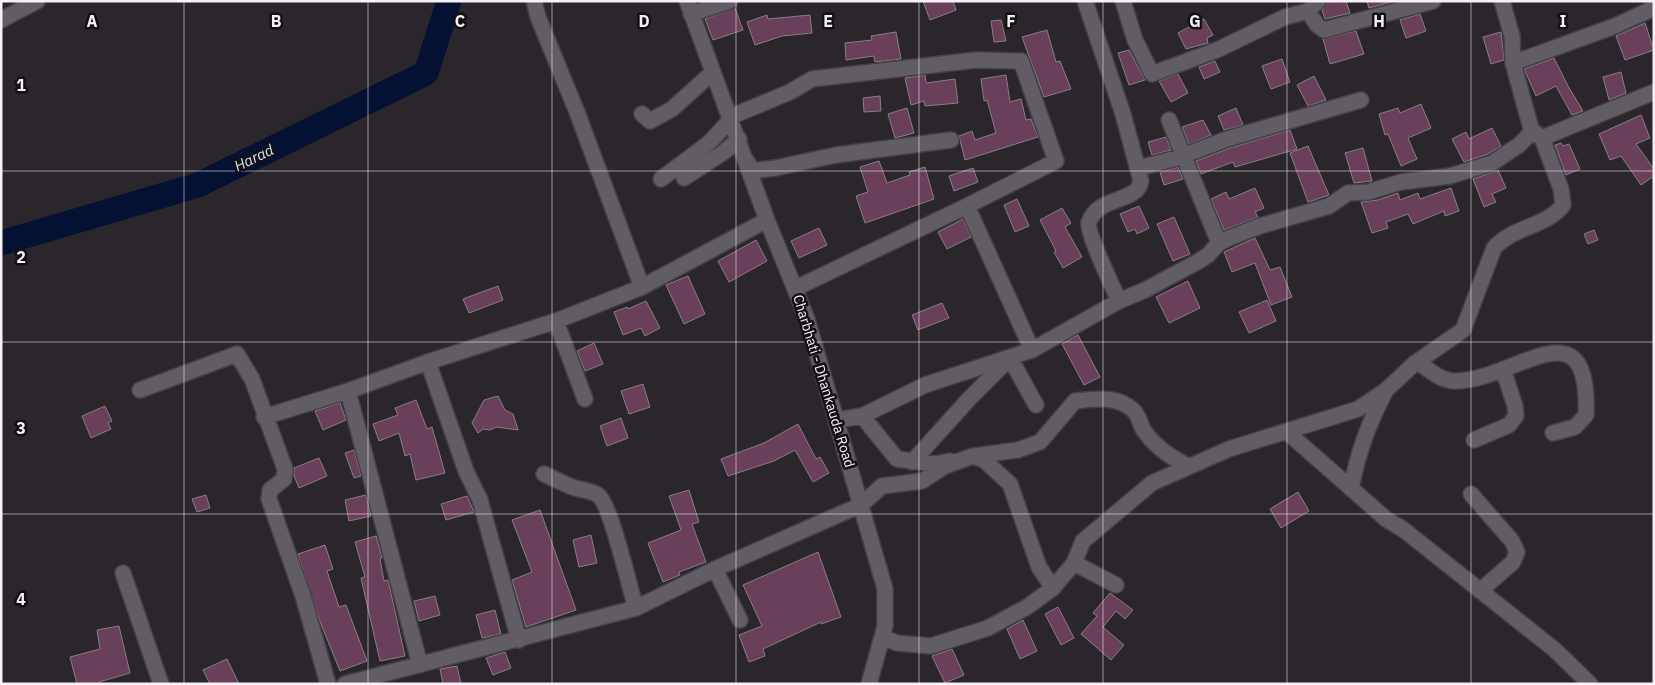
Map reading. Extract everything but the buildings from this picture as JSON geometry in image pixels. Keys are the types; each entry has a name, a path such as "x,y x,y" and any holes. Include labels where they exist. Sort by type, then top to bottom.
{"street":[{"path":"1,20 37,1"},
{"path":"534,1 538,17 577,112 642,287"},
{"path":"689,7 730,1"},
{"path":"1085,1 1124,114 1139,168 1140,188 1131,195 1107,203 1094,213 1088,223 1090,236 1119,301"},
{"path":"1123,1 1135,40 1152,74 1217,50 1285,17 1313,6 1316,25 1324,30 1432,1"},
{"path":"882,637 897,643 930,646 988,628 1027,607 1053,588 1074,563 1083,541 1110,520 1127,502 1152,483 1229,449 1346,414 1386,391 1418,362 1463,330 1494,248 1512,232 1551,216 1563,205 1561,189 1537,135 1513,63 1512,36 1502,1"},
{"name":"Charbhati - Dhankauda Road","path":"689,7 746,157 767,220 807,319 885,589 885,626 869,684"},
{"path":"1513,63 1615,26 1654,8"},
{"path":"661,179 709,143 731,118 790,92 812,79 976,60 1021,61 1056,161 968,206 796,288"},
{"path":"642,114 650,121 672,109 713,72"},
{"path":"836,420 862,416 925,385 1032,350 1119,301 1145,290 1199,261 1208,255 1219,243 1260,226 1329,206 1348,193 1368,192 1401,182 1450,176 1492,163 1537,135 1654,92"},
{"path":"1139,168 1182,156 1226,139 1361,100"},
{"path":"1169,120 1182,156 1219,243"},
{"path":"684,178 724,152 739,139"},
{"path":"746,157 752,171 836,155 951,140"},
{"path":"968,206 1032,350"},
{"path":"264,416 348,391 428,362 556,321 642,287 767,220"},
{"path":"556,321 585,400"},
{"path":"1418,362 1443,379 1454,381 1503,369 1552,353 1563,352 1575,358 1585,385 1586,415 1575,427 1553,433"},
{"path":"140,390 237,354 252,379 264,416 280,451 286,475 270,490 269,499 304,596 328,684"},
{"path":"1010,358 1036,405"},
{"path":"895,484 906,461 1010,358"},
{"path":"428,362 466,471 480,500 519,640"},
{"path":"1474,440 1509,425 1516,416 1515,406 1503,369"},
{"path":"348,391 420,665"},
{"path":"1351,489 1357,455 1367,427 1386,391"},
{"path":"862,416 898,459 935,464 1018,450 1040,442 1074,402 1098,398 1116,400 1135,412 1143,430 1156,443 1174,459 1188,466"},
{"path":"1287,432 1386,519 1404,530 1554,650 1590,684"},
{"path":"345,684 636,608 715,569 861,505 882,486 922,480 945,466 967,458 984,460 1010,484 1039,567 1053,588"},
{"path":"544,474 571,487 595,493 603,499 615,532 623,570 636,608"},
{"path":"1471,494 1512,541 1517,552 1513,562 1480,591"},
{"path":"1074,563 1116,585"},
{"path":"715,569 740,620"},
{"path":"124,573 140,628 161,684"}],"waterway":[{"name":"Harad","path":"1,243 198,185 426,73 449,1"}]}
